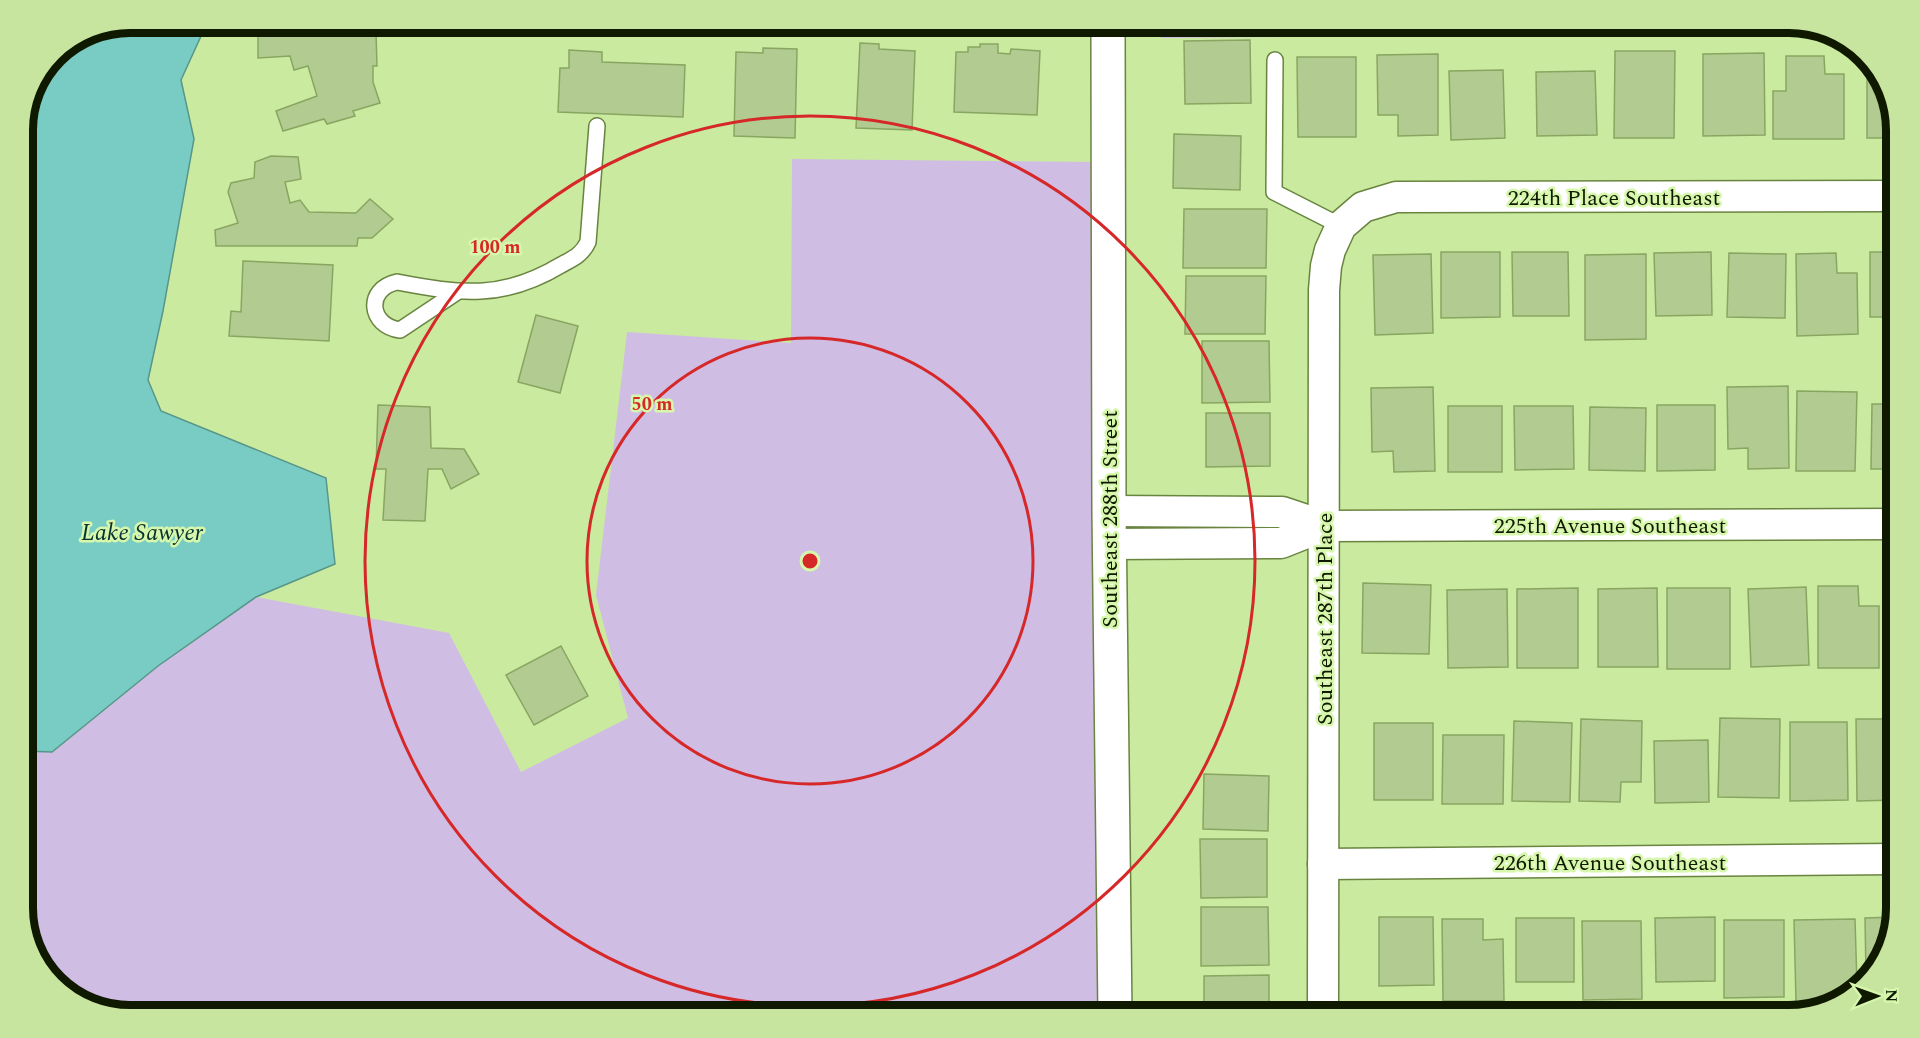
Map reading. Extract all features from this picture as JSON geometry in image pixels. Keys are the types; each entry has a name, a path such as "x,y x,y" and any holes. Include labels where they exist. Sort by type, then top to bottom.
{"street":[{"name":"Southeast 288th Street","path":"1108,33 1108,511 1115,1005"},
{"name":"224th Place Southeast","path":"1341,226 1363,207 1396,197 1886,196"},
{"name":"Southeast 287th Place","path":"1323,1005 1324,290 1330,250 1341,226"},
{"name":"225th Avenue Southeast","path":"1108,511 1282,512 1324,526 1886,524"},
{"name":"225th Avenue Southeast","path":"1109,544 1281,543 1324,526"},
{"name":"226th Avenue Southeast","path":"1323,864 1886,860"}],"lane":[{"path":"1275,60 1274,192 1341,226"},
{"path":"457,292 400,330 383,325 377,317 375,301 383,288 397,282 457,292 490,291 532,280 576,258 586,248 588,242 597,126"}],"shaded area":[{"path":"1161,33 1718,33 1161,38"},
{"path":"792,159 1094,162 1100,1005 130,1005 105,1002 87,995 76,989 57,972 49,962 38,939 33,914 33,751 52,752 158,666 256,597 449,633 521,772 628,718 596,595 627,332 791,343"}],"water":[{"name":"Lake Sawyer","path":"130,33 202,33 181,80 194,139 148,380 161,411 326,478 335,564 256,597 158,666 52,752 33,751 33,124 35,111 40,93 49,76 61,61 76,49 93,40"}],"building":[{"path":"258,33 376,33 377,66 373,66 373,82 380,103 353,111 355,116 327,124 324,119 283,131 276,111 317,96 308,66 294,70 290,56 258,58"},
{"path":"1250,40 1251,103 1185,104 1184,41"},
{"path":"860,43 879,44 879,49 915,51 912,130 856,128"},
{"path":"980,44 998,44 998,53 1010,54 1011,49 1040,51 1037,115 954,112 956,52 968,52 968,47 980,47"},
{"path":"763,48 797,49 795,138 734,136 736,52 763,53"},
{"path":"569,50 602,52 602,62 685,65 683,117 558,112 560,68 569,68"},
{"path":"1615,51 1675,51 1674,138 1614,138"},
{"path":"1764,53 1765,135 1703,136 1703,54"},
{"path":"1438,54 1438,135 1398,136 1398,115 1378,115 1377,55"},
{"path":"1786,56 1824,56 1825,74 1844,74 1844,139 1773,139 1773,91 1786,91"},
{"path":"1297,57 1356,57 1356,137 1298,137"},
{"path":"1503,70 1505,138 1451,140 1449,71"},
{"path":"1595,71 1597,135 1537,136 1536,72"},
{"path":"1867,72 1881,99 1886,138 1867,138"},
{"path":"1174,134 1241,136 1240,190 1173,188"},
{"path":"271,156 298,157 301,179 285,182 290,203 300,200 309,212 356,213 370,199 393,219 372,238 358,238 357,246 216,246 215,230 238,223 228,192 231,183 254,178 255,162"},
{"path":"1184,209 1267,209 1266,268 1183,268"},
{"path":"1441,252 1500,252 1500,317 1441,318"},
{"path":"1512,252 1568,252 1569,316 1513,316"},
{"path":"1711,252 1712,315 1656,316 1654,253"},
{"path":"1870,252 1886,252 1886,317 1870,317"},
{"path":"1729,253 1786,254 1785,318 1727,317"},
{"path":"1836,253 1837,273 1857,273 1858,334 1797,336 1796,254"},
{"path":"1431,254 1433,333 1375,335 1373,255"},
{"path":"1646,254 1646,339 1585,340 1585,255"},
{"path":"243,261 333,265 329,341 229,336 231,311 241,312"},
{"path":"1186,276 1266,276 1265,334 1185,334"},
{"path":"536,315 578,326 560,393 518,382"},
{"path":"1202,341 1269,341 1270,402 1202,403"},
{"path":"1788,386 1789,468 1748,469 1748,448 1728,449 1727,387"},
{"path":"1433,387 1435,471 1394,472 1393,451 1372,452 1371,388"},
{"path":"1797,391 1857,392 1855,471 1796,471"},
{"path":"1872,404 1886,404 1886,469 1871,469"},
{"path":"378,405 430,407 431,448 464,449 479,474 451,489 442,469 428,469 425,521 383,520 386,469 376,469"},
{"path":"1657,405 1715,405 1715,470 1657,471"},
{"path":"1448,406 1502,406 1502,472 1448,472"},
{"path":"1514,406 1573,406 1574,469 1515,470"},
{"path":"1590,407 1646,408 1645,471 1589,470"},
{"path":"1206,413 1270,413 1270,466 1206,467"},
{"path":"1363,583 1431,585 1429,654 1362,653"},
{"path":"1818,586 1858,586 1859,606 1879,606 1879,668 1818,668"},
{"path":"1806,587 1809,665 1751,667 1748,589"},
{"path":"1578,588 1578,668 1517,668 1517,589"},
{"path":"1657,588 1658,667 1598,667 1598,589"},
{"path":"1667,588 1730,588 1730,669 1667,669"},
{"path":"1507,589 1508,667 1448,668 1447,590"},
{"path":"561,646 588,696 534,725 506,675"},
{"path":"1720,718 1780,719 1779,798 1718,797"},
{"path":"1581,719 1642,721 1641,782 1621,782 1620,802 1579,801"},
{"path":"1856,719 1886,719 1886,800 1857,801"},
{"path":"1514,721 1572,723 1570,802 1512,801"},
{"path":"1790,722 1847,722 1848,800 1790,801"},
{"path":"1374,723 1433,723 1433,800 1374,800"},
{"path":"1443,735 1504,735 1503,804 1442,804"},
{"path":"1708,740 1709,802 1655,803 1654,741"},
{"path":"1204,774 1269,776 1268,831 1203,829"},
{"path":"1200,839 1267,839 1267,897 1201,898"},
{"path":"1201,907 1268,907 1269,965 1201,966"},
{"path":"1379,917 1433,917 1434,985 1379,986"},
{"path":"1715,917 1715,981 1656,982 1655,918"},
{"path":"1885,917 1881,939 1866,966 1865,918"},
{"path":"1516,918 1574,918 1574,982 1516,982"},
{"path":"1442,919 1483,919 1483,940 1503,939 1504,1001 1443,1001"},
{"path":"1855,919 1856,966 1847,966 1847,986 1815,1002 1796,1002 1794,920"},
{"path":"1724,920 1784,920 1784,997 1724,998"},
{"path":"1582,921 1641,921 1642,999 1583,1000"},
{"path":"1269,975 1269,1005 1204,1005 1204,976"}]}
